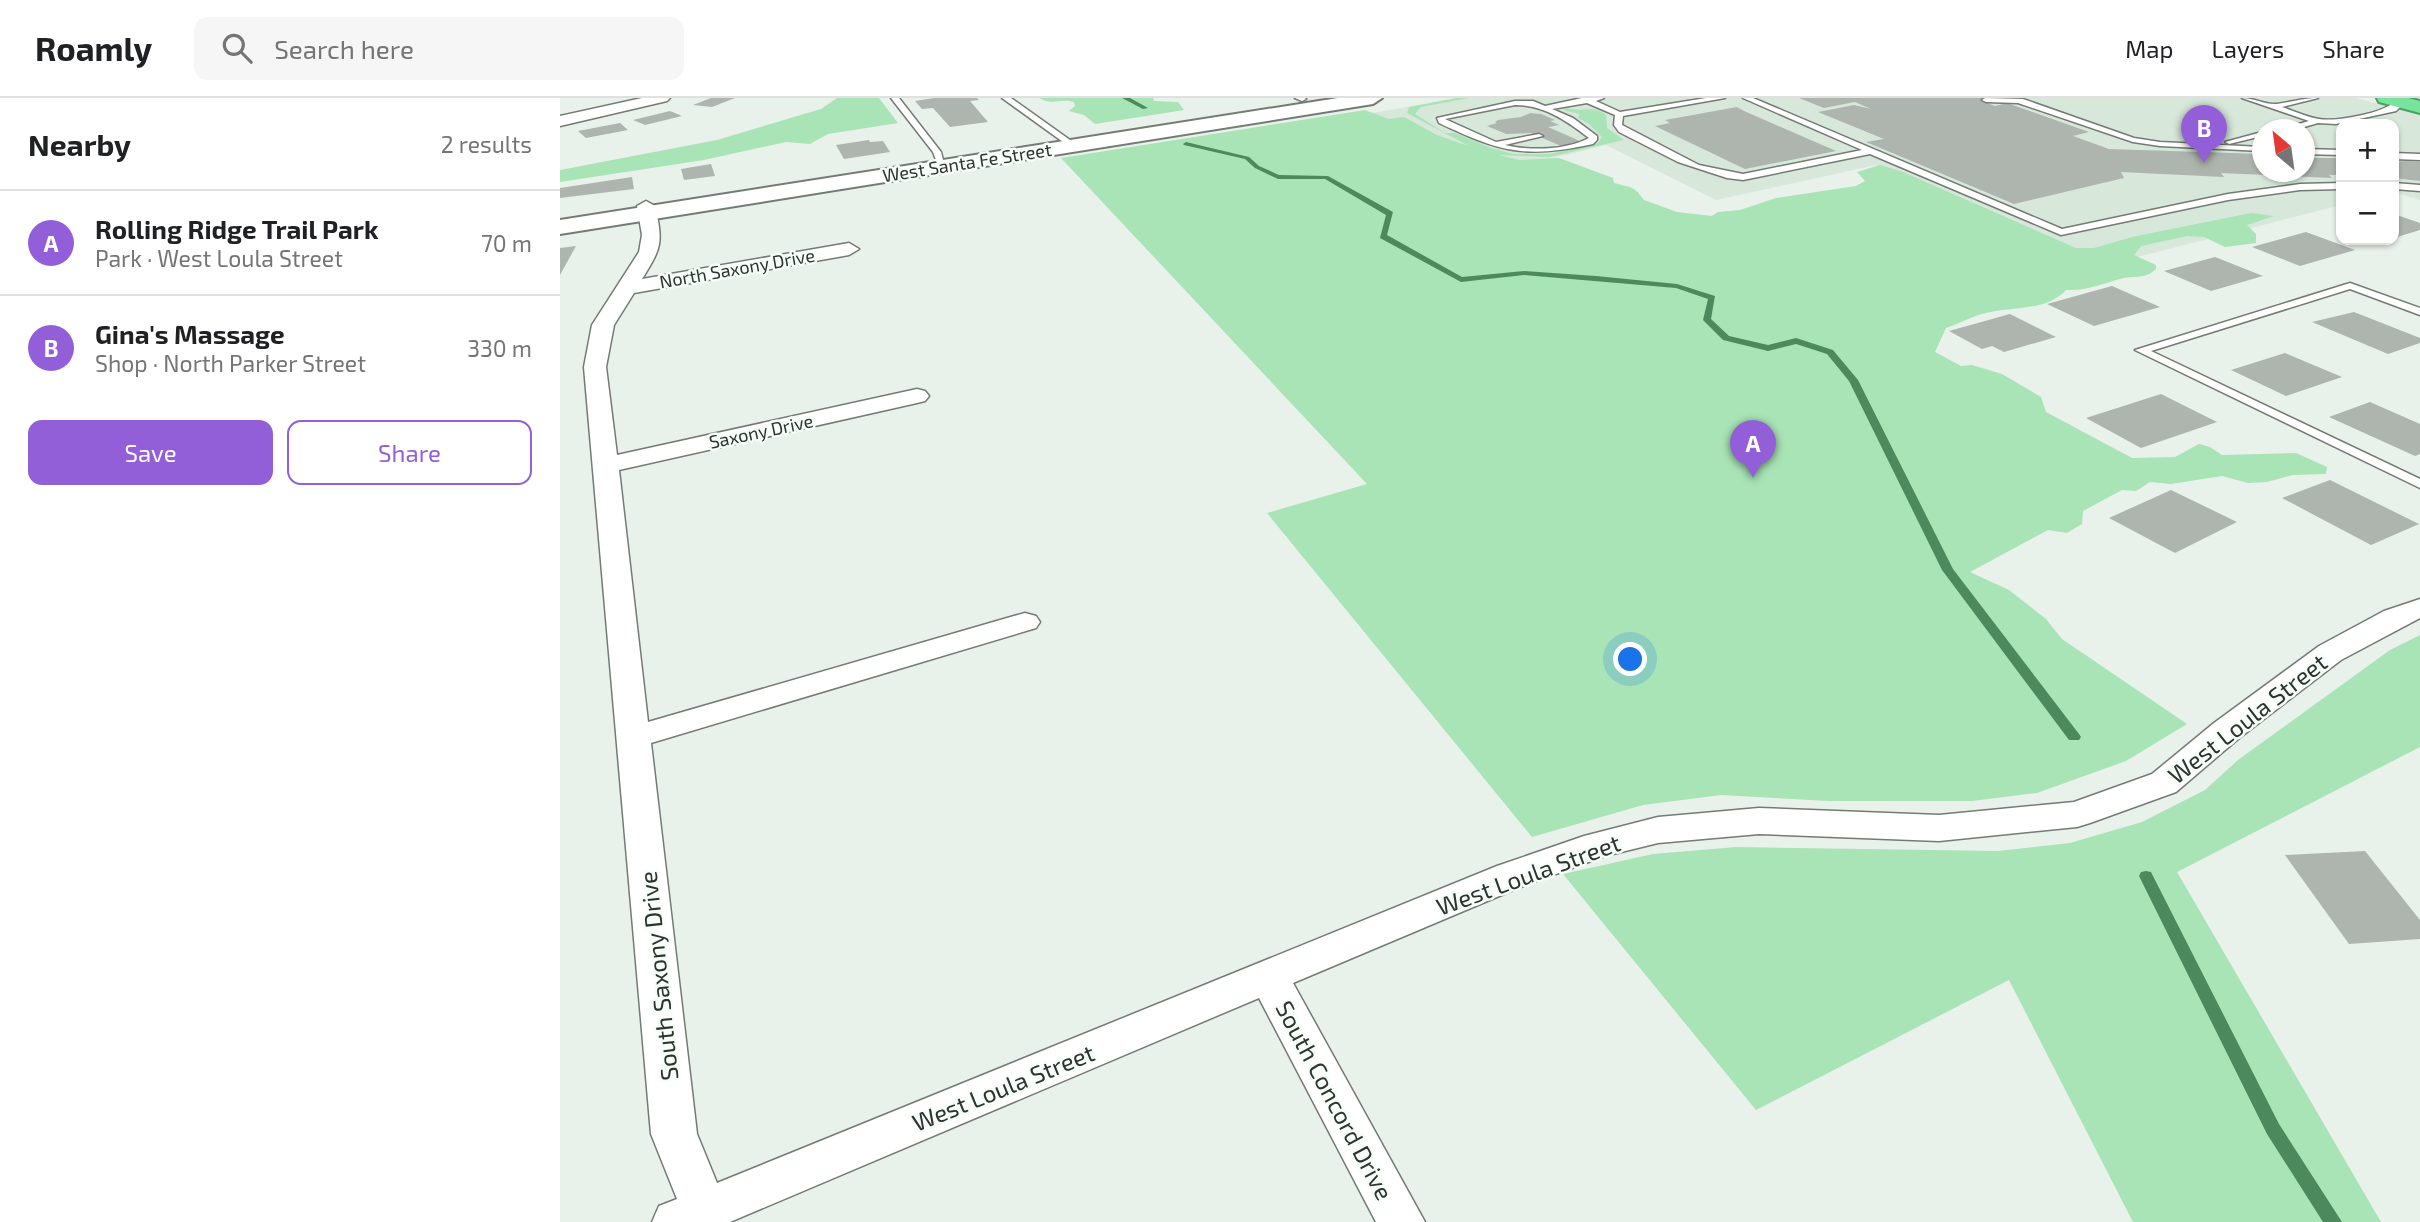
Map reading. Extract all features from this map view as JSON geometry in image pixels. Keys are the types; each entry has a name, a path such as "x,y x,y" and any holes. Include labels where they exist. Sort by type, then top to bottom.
{"street":[{"path":"560,121 662,98"},
{"name":"West Santa Fe Street","path":"560,219 647,209 1070,142 1373,98"},
{"name":"West Santa Fe Street","path":"1070,142 1304,99"},
{"name":"West Santa Fe Street","path":"560,227 647,209"},
{"name":"North Saxony Drive","path":"605,465 595,367 597,345 603,325 649,251 652,235 647,209"},
{"name":"North Saxony Drive","path":"626,288 849,249"},
{"name":"Saxony Drive","path":"605,465 917,396"},
{"name":"South Saxony Drive","path":"605,465 674,1134 691,1216"},
{"name":"West Loula Street","path":"691,1216 1510,876 1597,845 1658,830 1759,821 1939,828 2077,814 2164,783 2226,731 2330,653 2395,617 2420,608"},
{"path":"634,737 1024,622"},
{"name":"South Concord Drive","path":"1269,976 1401,1222"}],"lane":[{"path":"895,98 926,138 941,163"},
{"path":"1006,98 1070,142"},
{"path":"1574,98 1590,99 1619,114 1721,98"},
{"path":"1544,108 1600,98"},
{"path":"1747,98 2061,232 2228,197 2300,187 2336,186"},
{"path":"2010,98 2133,140 2252,148"},
{"path":"2246,98 2336,126"},
{"path":"2270,107 2314,98"},
{"path":"1986,100 2020,101"},
{"path":"2355,107 2406,101"},
{"path":"2315,122 2336,122 2393,109 2406,101"},
{"path":"1515,103 1533,103 1544,108 1594,138 1590,142 1547,152 1511,150 1495,146 1442,121 1441,118 1515,103"},
{"path":"2318,121 2315,116 2329,113"},
{"path":"1619,114 1618,125 1622,130 1709,173 1725,177 1743,177 1871,151"},
{"path":"2210,146 2252,136"},
{"path":"1495,146 1546,139 1511,150"},
{"path":"2315,152 2336,153"},
{"path":"2399,156 2420,157"},
{"path":"2399,186 2420,188"},
{"path":"2420,312 2350,286 2141,350 2420,484"}],"shaded area":[{"path":"1460,98 2356,98 2420,115 2420,200 2399,194 2399,119 2336,119 2336,206 2110,264 1876,165 1716,200 1606,145 1525,165 1372,113"}],"green space":[{"path":"837,98 879,98 898,123 828,134 810,144 786,142 704,160 560,182 560,170 717,140 821,109"},
{"path":"1039,98 1153,98 1154,101 1178,102 1184,110 1095,124 1084,115 1069,111 1075,106 1074,102"},
{"path":"1469,98 1421,107 1415,114 1445,133 1455,133 1513,154 1550,154 1598,143 1602,137 1589,124 1578,118 1580,114 1563,110 1592,109 1601,112 1606,115 1607,128 1624,140 1549,157 1498,155 1520,160 1559,158 1613,178 1614,183 1632,188 1644,200 1677,212 1712,216 1718,212 1740,210 1776,198 1856,186 1865,181 1857,172 1880,165 1903,172 2076,248 2094,248 2132,237 2251,213 2274,216 2247,225 2256,234 2256,243 2225,247 2204,237 2187,236 2141,246 2134,255 2156,265 2156,269 2147,275 2066,290 2049,302 1973,317 1946,328 1935,352 1961,366 1972,365 2002,374 2041,397 2046,412 2132,458 2175,457 2199,444 2222,455 2296,453 2327,467 2326,474 2293,475 2267,482 2248,483 2222,476 2171,484 2150,482 2136,491 2122,490 2083,511 2082,524 2067,533 2048,530 1970,572 2009,590 2046,619 2062,639 2187,724 2126,761 2037,793 1972,801 1829,801 1721,795 1643,805 1532,837 1267,513 1367,484 1061,158 1365,110 1389,119 1404,117 1437,135 1469,146 1407,113 1409,107"},
{"path":"2420,635 2420,747 2177,872 2381,1222 2133,1222 2009,980 1756,1110 1563,874 1653,854 1737,847 1998,851 2070,843 2142,822 2205,790 2238,760 2390,650"}],"building":[{"path":"711,98 735,98 712,107 693,105"},
{"path":"977,98 979,100 970,101 988,122 950,127 933,108 922,109 915,101"},
{"path":"1799,98 1990,98 1982,101 1995,106 2007,103 2089,132 2073,136 2109,149 2252,154 2252,174 2221,173 2224,177 2121,172 2124,178 2014,204 1866,142 1884,139 1818,112 1854,105 1871,109 1855,102 1824,108"},
{"path":"1737,107 1836,151 1745,169 1655,126 1670,123 1665,120"},
{"path":"670,111 682,116 645,125 633,120"},
{"path":"1530,113 1555,120 1550,121 1559,125 1548,127 1582,142 1561,146 1531,133 1506,134 1487,126 1497,123 1495,122 1498,120"},
{"path":"620,123 628,130 586,138 578,131"},
{"path":"869,140 883,141 890,152 844,159 836,145"},
{"path":"2315,158 2336,158 2336,175 2329,175 2332,178 2315,177"},
{"path":"2399,162 2420,162 2420,181 2399,179"},
{"path":"711,164 715,176 684,180 681,169"},
{"path":"632,177 634,189 560,198 560,188"},
{"path":"2399,216 2420,223 2420,230 2399,236"},
{"path":"2306,232 2355,250 2300,266 2252,247"},
{"path":"576,246 560,275 560,248"},
{"path":"2215,257 2263,276 2211,291 2164,271"},
{"path":"2112,286 2160,307 2094,326 2047,304"},
{"path":"2354,312 2420,338 2420,343 2388,354 2312,322"},
{"path":"2010,314 2056,337 2004,352 1992,346 1982,349 1949,331"},
{"path":"2285,353 2342,377 2286,396 2231,370"},
{"path":"2161,394 2217,422 2141,448 2086,418"},
{"path":"2370,402 2420,424 2420,454 2415,456 2329,417"},
{"path":"2330,480 2419,524 2371,545 2282,498"},
{"path":"2171,490 2237,522 2175,553 2109,518"},
{"path":"2365,851 2420,920 2420,939 2349,944 2285,855"}],"waterway":[{"path":"1125,98 1145,108"},
{"path":"1186,144 1247,158 1257,167 1278,177 1326,177 1390,214 1383,236 1461,280 1524,273 1677,286 1712,298 1707,320 1726,338 1768,348 1796,341 1830,352 1853,380 1948,570 2074,737"},
{"path":"2146,876 2273,1129 2333,1222"}],"place":[{"name":"Gina's Massage","path":"2204,163"},
{"name":"Rolling Ridge Trail Park","path":"1753,478"}]}
